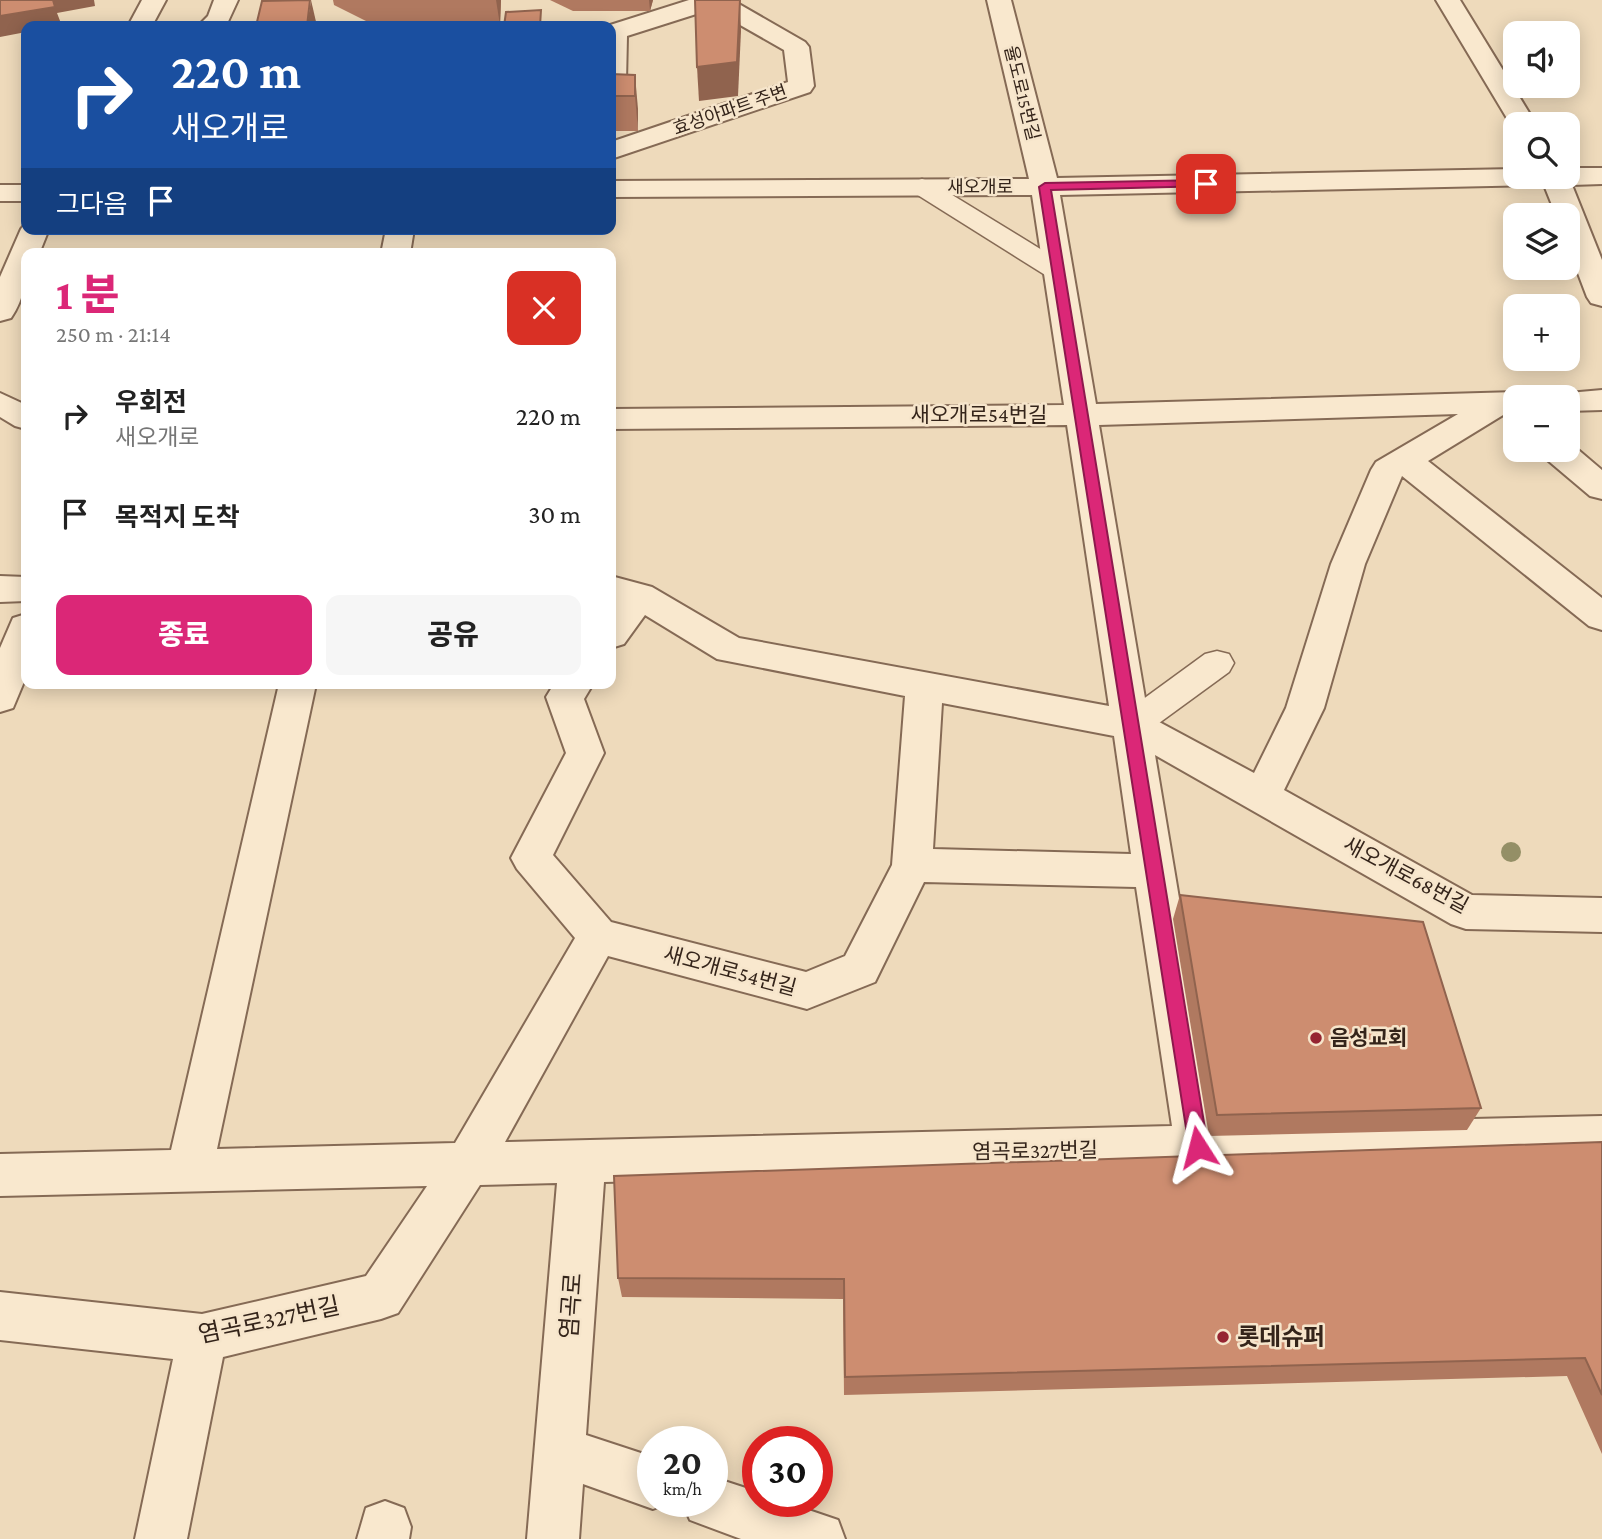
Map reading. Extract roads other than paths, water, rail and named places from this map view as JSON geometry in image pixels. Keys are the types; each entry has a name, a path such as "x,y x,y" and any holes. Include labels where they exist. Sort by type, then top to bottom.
{"street":[{"path":"143,21 154,0"},
{"path":"218,21 226,0"},
{"path":"616,32 714,0"},
{"name":"효성아파트 주변","path":"616,149 801,86 796,47 714,0"},
{"name":"율도로15번길","path":"999,0 1045,187"},
{"path":"1448,0 1516,112"},
{"name":"새오개로","path":"1580,176 1602,176"},
{"name":"새오개로","path":"616,189 1045,187 1503,178"},
{"path":"922,187 1059,272"},
{"path":"1045,187 1198,1147"},
{"path":"1560,189 1602,297"},
{"path":"0,193 21,193"},
{"path":"0,312 21,262"},
{"path":"1580,401 1602,400"},
{"path":"0,403 21,416"},
{"name":"새오개로54번길","path":"616,419 1082,415 1503,406"},
{"path":"1262,796 1305,708 1349,564 1388,470 1503,410"},
{"path":"1405,460 1602,617"},
{"path":"1571,462 1602,488"},
{"path":"0,589 21,589"},
{"path":"616,620 625,592 730,650 1132,726 1217,663"},
{"path":"0,698 21,641"},
{"name":"새오개로54번길","path":"598,936 807,991 860,969 912,865 925,687"},
{"path":"189,1171 297,689"},
{"path":"468,1164 598,936 531,858 585,753 565,697 571,689"},
{"name":"새오개로68번길","path":"1132,726 1466,912 1602,915"},
{"path":"912,865 1154,871"},
{"name":"염곡로327번길","path":"0,1175 1602,1138"},
{"name":"염곡로","path":"553,1539 582,1162"},
{"name":"염곡로327번길","path":"0,1316 202,1338 381,1296 468,1164"},
{"path":"161,1539 202,1338"},
{"path":"560,1451 637,1477"},
{"path":"728,1509 819,1539"}],"place":[{"name":"음성교회","path":"1316,1038"},
{"name":"롯데슈퍼","path":"1223,1337"}]}
